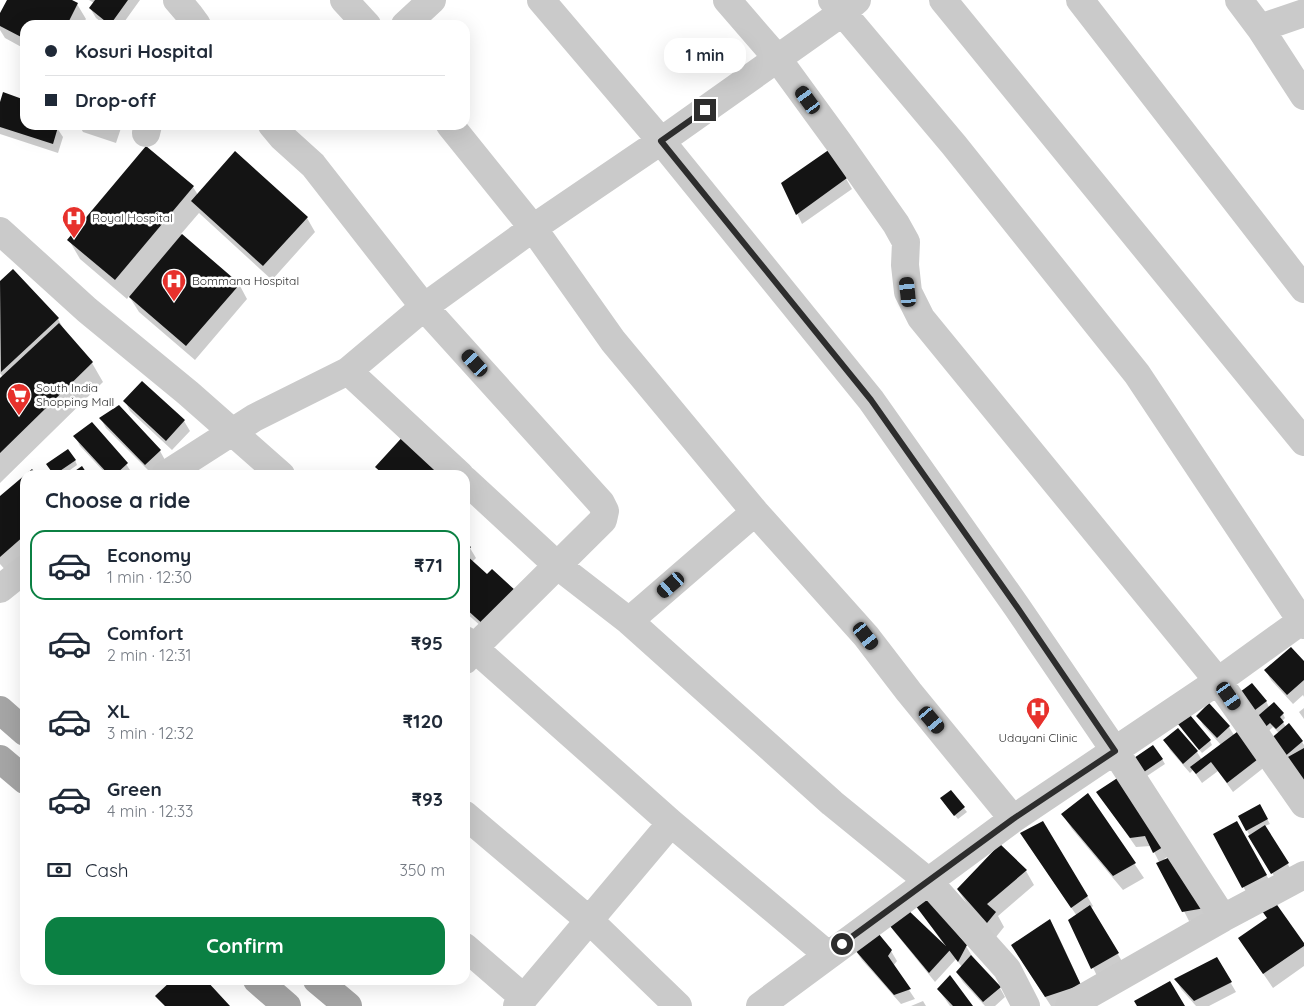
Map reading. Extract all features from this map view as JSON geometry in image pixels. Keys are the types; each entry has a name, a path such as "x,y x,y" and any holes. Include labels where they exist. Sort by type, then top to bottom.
{"main road":[{"path":"0,710 20,728"},
{"path":"0,759 20,776"},
{"path":"262,985 281,1004"},
{"path":"323,985 348,1006"}],"street":[{"path":"344,0 362,20"},
{"path":"410,20 432,0"},
{"path":"541,0 661,141 871,400 1017,607 1115,751 1223,918"},
{"path":"727,0 777,58 839,143 906,242 905,264 908,292 921,318 1218,680 1304,804"},
{"path":"943,0 1304,442"},
{"path":"1080,0 1304,289"},
{"path":"1238,0 1260,28 1304,96"},
{"path":"173,470 254,418 348,371 424,307 533,228 661,141 777,58 844,4 954,146 1136,374 1303,622 1013,819 760,1006"},
{"path":"1260,28 1304,13"},
{"path":"284,130 424,307 601,503 605,511 603,520 558,566 470,647"},
{"path":"454,130 533,228 613,341 755,512 866,636 908,692 1013,819"},
{"path":"0,231 87,310 188,393 275,470"},
{"path":"348,371 455,470"},
{"path":"470,485 558,566 629,621 832,803 929,882 1007,970 1026,1006"},
{"path":"629,621 755,512"},
{"path":"470,651 671,823 828,954"},
{"path":"470,819 590,921 678,1006"},
{"path":"470,952 520,1002 671,823"},
{"path":"1069,1006 1223,918 1304,875"}],"building":[{"path":"7,0 72,0 78,3 70,20 20,20 20,36 0,26 0,13"},
{"path":"95,0 128,0 114,20 104,20 89,8"},
{"path":"3,92 20,98 20,130 57,130 53,144 0,127 0,102"},
{"path":"146,146 194,186 115,280 67,240"},
{"path":"830,149 847,178 796,215 781,183"},
{"path":"235,151 308,217 263,266 191,201"},
{"path":"182,234 240,284 186,346 129,297"},
{"path":"13,269 59,318 1,372 0,281"},
{"name":"South India Shopping Mall","path":"59,323 93,362 0,453 0,378"},
{"path":"142,381 185,420 166,441 123,401"},
{"path":"119,405 161,450 145,465 99,418"},
{"path":"92,422 128,463 120,470 104,470 73,436"},
{"path":"407,432 447,470 378,470 375,467"},
{"path":"68,449 76,460 61,470 50,470 46,464"},
{"path":"82,466 85,470 76,470"},
{"path":"20,479 20,539 0,557 0,496"},
{"path":"470,559 487,574 492,569 516,591 485,626 470,612"},
{"path":"1291,647 1304,661 1304,680 1287,695 1264,670"},
{"path":"1252,683 1267,701 1251,713 1236,695"},
{"path":"1274,702 1284,713 1280,717 1284,722 1276,729 1270,723 1261,731 1252,721"},
{"path":"1209,703 1230,726 1217,738 1196,716"},
{"path":"1190,715 1211,740 1199,750 1178,724"},
{"path":"1289,723 1303,741 1283,758 1268,741"},
{"path":"1178,728 1198,751 1183,764 1163,740"},
{"path":"1241,729 1262,756 1227,783 1211,762 1196,774 1190,767"},
{"path":"1153,745 1163,759 1144,772 1134,758"},
{"path":"1304,748 1304,787 1279,762"},
{"path":"1122,775 1168,844 1153,853 1145,836 1130,838 1096,792"},
{"path":"951,790 965,807 954,816 940,798"},
{"path":"1088,793 1136,863 1113,876 1061,814"},
{"path":"1260,804 1268,819 1246,831 1238,816"},
{"path":"1043,821 1088,896 1071,908 1020,833"},
{"path":"1237,821 1267,875 1242,888 1213,834"},
{"path":"1265,825 1289,863 1271,874 1248,836"},
{"path":"1000,844 1027,870 987,904 996,912 987,923 957,889"},
{"path":"1175,855 1205,908 1182,912 1156,863"},
{"path":"928,899 967,945 958,962 915,905"},
{"path":"1275,902 1304,943 1304,946 1263,974 1238,938 1267,918 1262,911"},
{"path":"1090,905 1119,953 1091,969 1068,920"},
{"path":"908,910 950,950 929,973 885,920"},
{"path":"1050,919 1081,985 1045,997 1011,945"},
{"path":"878,933 892,950 888,956 911,989 894,995 855,950"},
{"path":"971,955 1001,987 983,1002 956,972"},
{"path":"1217,957 1232,982 1194,1001 1174,979"},
{"path":"950,975 973,1006 953,1006 937,989"},
{"path":"1170,981 1185,1006 1137,1006 1134,1001"},
{"path":"167,985 211,985 230,1006 165,1006 155,996"}],"place":[{"name":"Royal Hospital","path":"74,239"},
{"name":"Bommana Hospital","path":"174,302"},
{"name":"South India Shopping Mall","path":"19,416"},
{"name":"Udayani Clinic","path":"1038,730"}],"route":[{"path":"705,110 661,141 871,400 1017,607 1115,751 1013,819 842,944"}]}
